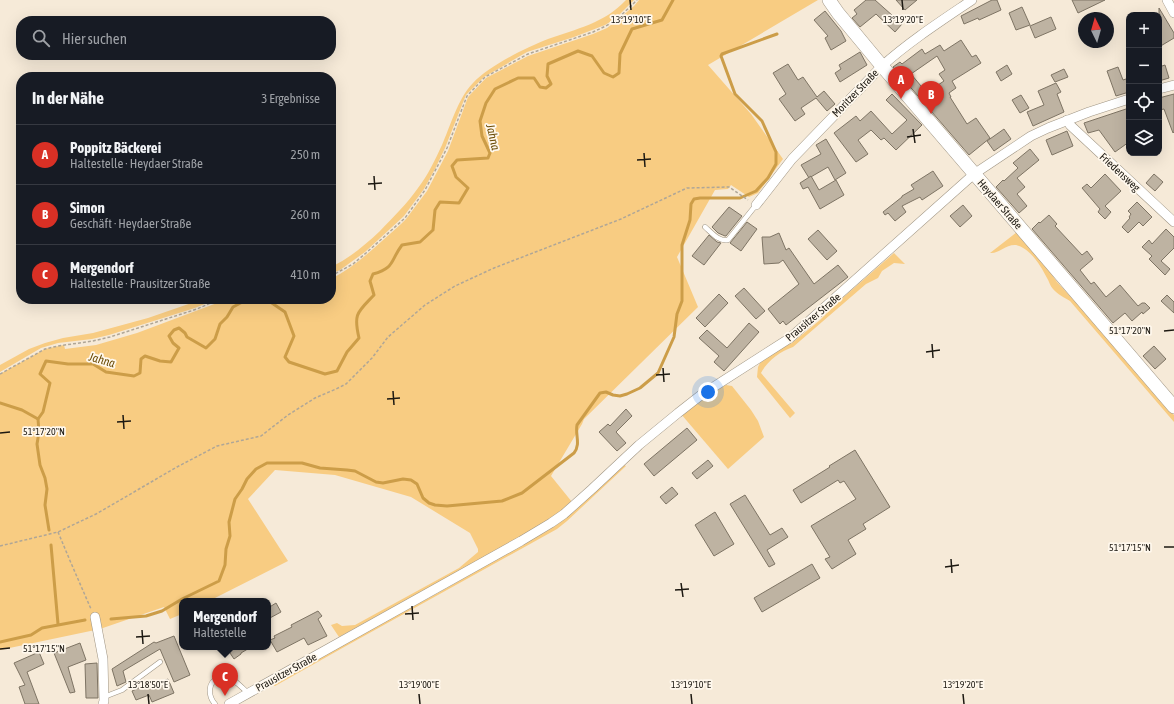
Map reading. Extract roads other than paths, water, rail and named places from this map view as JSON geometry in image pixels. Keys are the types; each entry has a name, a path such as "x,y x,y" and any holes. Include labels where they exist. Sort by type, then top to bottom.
{"main road":[{"name":"Heydaer Straße","path":"829,0 882,66 1174,406"}],"street":[{"name":"Moritzer Straße","path":"756,205 800,150 882,66 934,24 972,0"},
{"path":"1167,0 1174,13"},
{"path":"1162,89 1174,85"},
{"name":"Prausitzer Straße","path":"229,704 398,611 551,523 592,489 659,428 701,395 790,338 974,174 1032,136 1067,120 1126,100"},
{"name":"Friedensweg","path":"1067,120 1070,125 1174,222"},
{"path":"95,617 103,659 104,700"}],"lane":[{"path":"706,227 719,239 726,241 756,205"},
{"path":"104,700 122,690 160,662"},
{"path":"215,704 212,701 210,685 215,679 224,676 235,680 248,693"}],"waterway":[{"name":"Jahna","path":"273,304 285,312 294,336 285,357 289,362 325,374 337,371 347,352 359,338 357,318 361,309 374,295 370,281 373,274 380,272 389,266 402,245 420,242 433,230 435,210 440,202 459,203 468,188 456,177 452,166 457,160 488,158 490,153 482,136 480,121 486,103 495,89 518,78 534,78 540,87 546,88 551,84 547,76 548,64 578,51 592,56 604,73 613,77 619,73 620,54 632,29 662,20 673,0"},
{"path":"184,598 219,581 225,565 226,549 230,536 229,522 235,499 247,479 256,469 267,463 302,463 320,468 355,471 376,482 383,483 403,479 411,480 417,484 423,498 429,503 447,506 502,501 522,493 574,453 577,446 577,425 600,393 606,392 620,396 627,394 640,388 658,373 674,337 677,314 682,301 682,245 690,220 691,204 694,199 740,198 756,191 768,178 776,164 776,152 762,121 735,94 721,56 722,54 777,34"},
{"name":"Jahna","path":"0,403 22,410 38,419 43,412 50,383 40,374 46,361 68,364 93,364 106,372 134,376 140,373 141,359 145,356 160,361 171,362 179,348 173,343 169,336 174,330 179,328 187,337 206,348 215,339 220,324 227,317 233,307 239,304"},
{"path":"38,419 39,432 37,444 40,465 47,489 45,505 49,530"},
{"path":"51,545 58,624"},
{"path":"111,619 146,616 162,611 179,601"},
{"path":"0,642 31,635 42,628 85,620"}],"place":[{"name":"Poppitz Bäckerei","path":"901,99"},
{"name":"Simon","path":"931,114"},
{"name":"Mergendorf","path":"225,696"}]}
